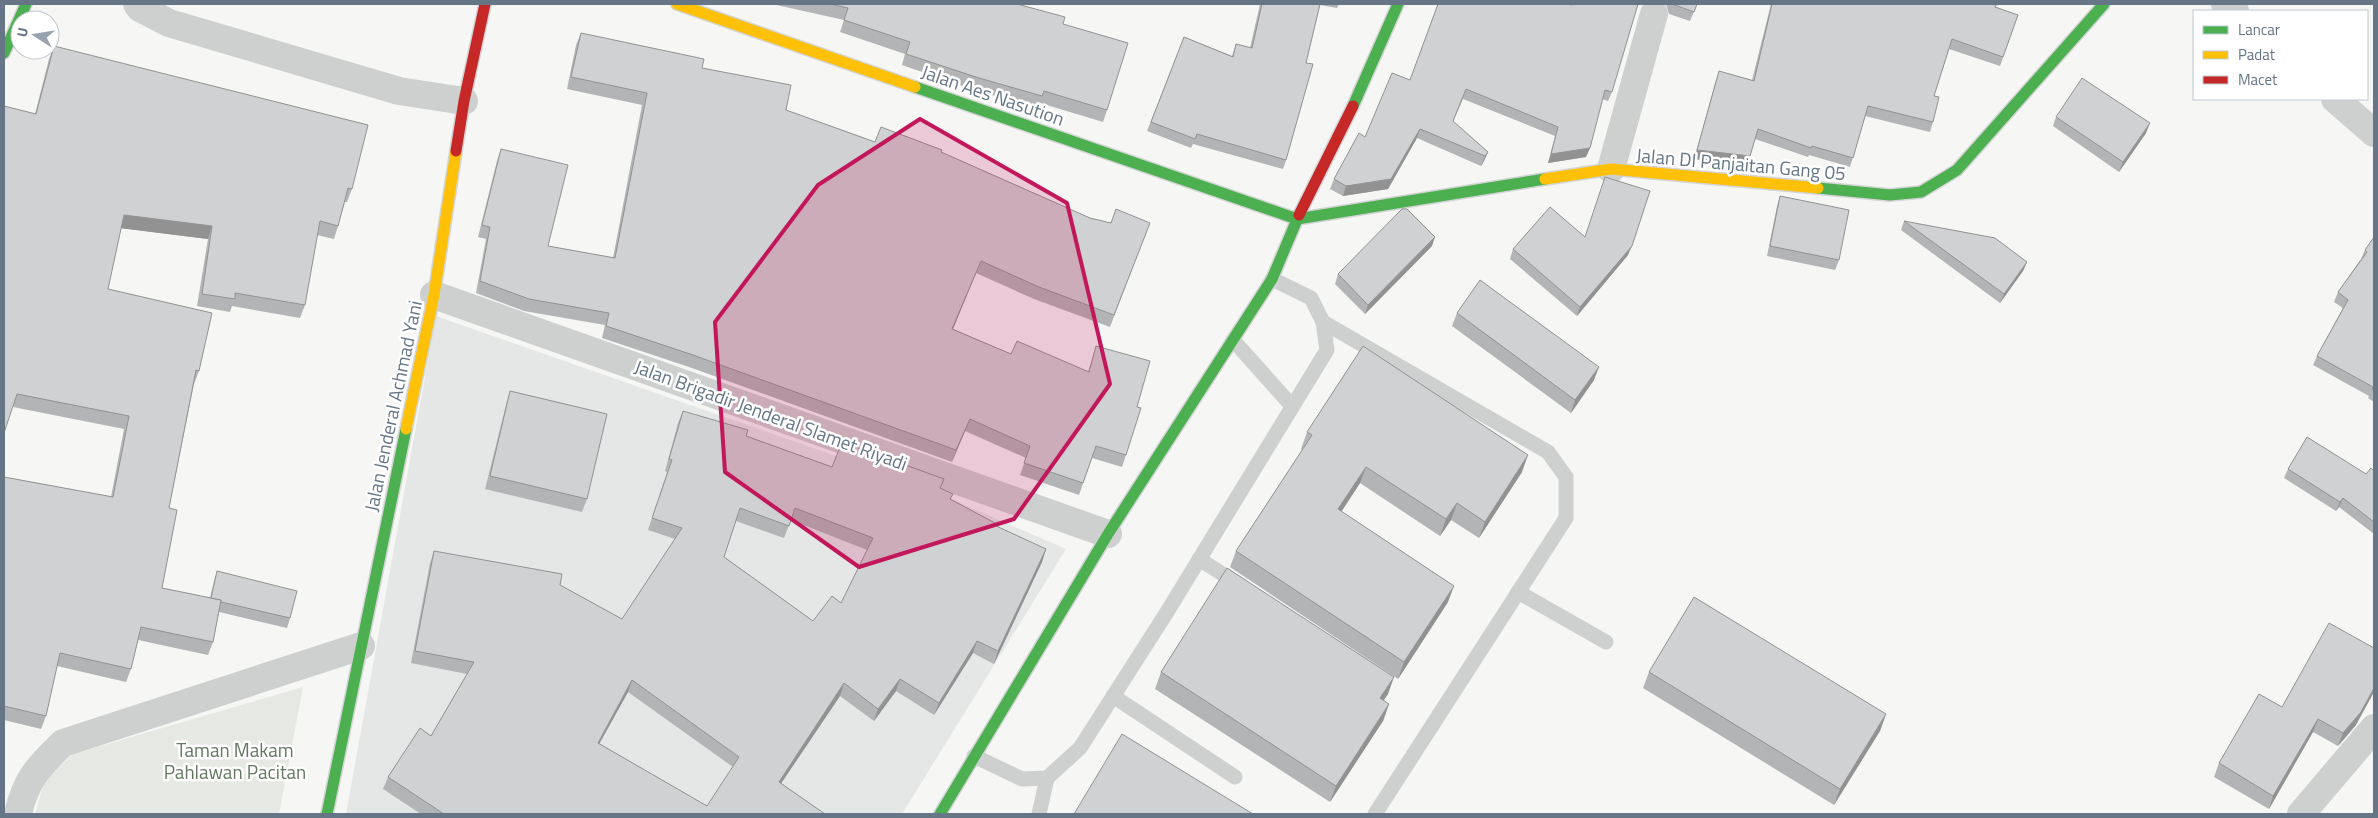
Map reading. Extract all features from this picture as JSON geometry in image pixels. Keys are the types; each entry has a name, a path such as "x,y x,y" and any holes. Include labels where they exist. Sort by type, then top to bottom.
{"street":[{"path":"4,53 26,4"},
{"path":"137,4 140,8 169,23 399,91 464,101"},
{"name":"Jalan Jenderal Achmad Yani","path":"327,814 434,295 464,101 485,4"},
{"name":"Jalan Aes Nasution","path":"677,4 1297,219"},
{"path":"940,814 1108,534 1272,279 1297,219 1341,134 1398,4"},
{"name":"Jalan DI Panjaitan Gang 05","path":"1297,219 1611,169 1890,196 1922,192 1957,170 2104,4"},
{"path":"1611,169 1654,14"},
{"path":"2336,100 2374,133"},
{"name":"Jalan Brigadir Jenderal Slamet Riyadi","path":"434,295 1108,534"},
{"path":"18,814 23,793 37,768 63,743 361,646"},
{"path":"2301,814 2374,728"}],"lane":[{"path":"1039,814 1047,778 1080,748 1327,350 1323,322 1311,298 1272,279"},
{"path":"1323,322 1548,452 1566,477 1566,518 1375,814"},
{"path":"1233,340 1292,406"},
{"path":"1199,559 1249,592"},
{"path":"1518,592 1606,642"},
{"path":"1113,696 1235,777"},
{"path":"974,756 1022,780 1047,778"}],"highlighted area":[{"path":"920,119 1067,203 1110,384 1014,519 859,567 725,472 715,322 818,185"}],"shaded area":[{"path":"436,316 916,484 1066,549 902,814 346,814"}],"green space":[{"name":"Taman Makam Pahlawan Pacitan","path":"303,687 279,814 35,814 44,782 73,754"}],"building":[{"path":"830,4 1017,4 1065,17 1063,24 1128,43 1107,110 1044,91 1042,96 906,54 910,42 844,20 848,8"},
{"path":"1262,4 1320,4 1306,63 1313,64 1286,160 1197,134 1195,139 1151,122 1184,37 1233,57 1236,44 1252,48"},
{"path":"1438,4 1638,4 1612,92 1605,90 1590,148 1551,154 1558,127 1466,89 1453,121 1488,152 1485,156 1420,129 1391,179 1346,186 1334,179 1359,133 1365,137 1392,73 1410,80"},
{"path":"1672,4 1697,4 1694,12"},
{"path":"1772,4 1997,4 1995,7 2018,15 2003,57 1952,39 1934,96 1939,97 1933,122 1868,106 1853,158 1812,146 1811,148 1758,129 1750,156 1697,150 1719,71 1754,81"},
{"path":"581,33 704,59 702,68 791,85 786,110 875,142 881,127 942,150 941,152 1090,218 1111,223 1116,209 1150,223 1114,315 1039,287 981,261 952,329 1011,354 1017,341 1089,372 1096,346 1150,361 1137,407 1141,408 1126,455 1096,446 1083,483 1024,463 1030,446 970,419 956,450 693,355 606,326 609,313 529,299 480,281 490,227 482,225 501,149 568,165 548,246 615,258 647,93 571,77"},
{"path":"60,48 368,125 352,189 348,188 338,226 320,221 305,305 235,293 235,299 202,294 212,226 124,215 108,289 212,313 199,371 196,370 169,508 177,510 162,588 221,600 213,642 141,627 131,669 60,653 46,716 4,706 4,477 113,497 129,416 17,394 4,433 4,106 36,114 50,60 60,60"},
{"path":"2082,78 2150,123 2123,162 2056,117"},
{"path":"1605,177 1650,191 1632,246 1580,307 1513,249 1550,207 1585,237"},
{"path":"1780,196 1849,210 1839,260 1770,246"},
{"path":"1402,209 1407,209 1435,237 1368,305 1338,274"},
{"path":"1904,221 1995,238 2027,262 2004,294"},
{"path":"2374,237 2374,390 2372,389 2373,387 2317,356 2348,300 2338,292 2367,252 2365,250"},
{"path":"1480,280 1599,367 1575,400 1457,313"},
{"path":"1363,346 1528,455 1485,522 1457,503 1446,519 1366,467 1338,509 1454,586 1404,662 1236,551 1312,435 1307,432"},
{"path":"510,391 607,414 587,499 490,476"},
{"path":"683,411 748,430 746,436 832,467 842,442 944,479 940,488 953,494 950,499 995,523 994,525 1046,549 998,651 977,641 939,703 900,679 878,709 844,683 779,782 825,814 444,814 388,777 420,728 431,736 474,662 415,651 434,551 562,574 560,585 622,619 682,528 652,518 672,460 669,459","holes":["740,508 789,526 795,508 873,538 841,603 832,596 813,621 724,557","632,680 739,757 707,806 598,743"]},
{"path":"2307,437 2366,474 2371,468 2374,471 2374,522 2343,498 2340,502 2288,469"},
{"path":"1227,568 1394,677 1380,698 1389,704 1336,786 1161,672"},
{"path":"217,571 297,591 290,618 211,598"},
{"path":"1694,597 1886,714 1840,789 1649,672"},
{"path":"2329,623 2374,648 2374,688 2361,712 2343,733 2318,719 2273,796 2219,763 2259,694 2282,707"},
{"path":"1122,734 1253,814 1074,814"}],"traffic: fast":[{"path":"4,53 26,4"},
{"path":"1353,106 1398,4"},
{"path":"1818,188 1890,195 1921,192 1957,170 2104,4"},
{"path":"915,87 1297,219 1545,179"},
{"path":"940,814 1108,534 1272,279 1299,215"},
{"path":"327,814 406,429"}],"traffic: slow":[{"path":"677,4 915,87"},
{"path":"406,429 434,295 456,151"},
{"path":"1545,179 1611,169 1818,188"}],"traffic: jam":[{"path":"456,151 464,101 485,4"},
{"path":"1299,215 1353,106"}]}
